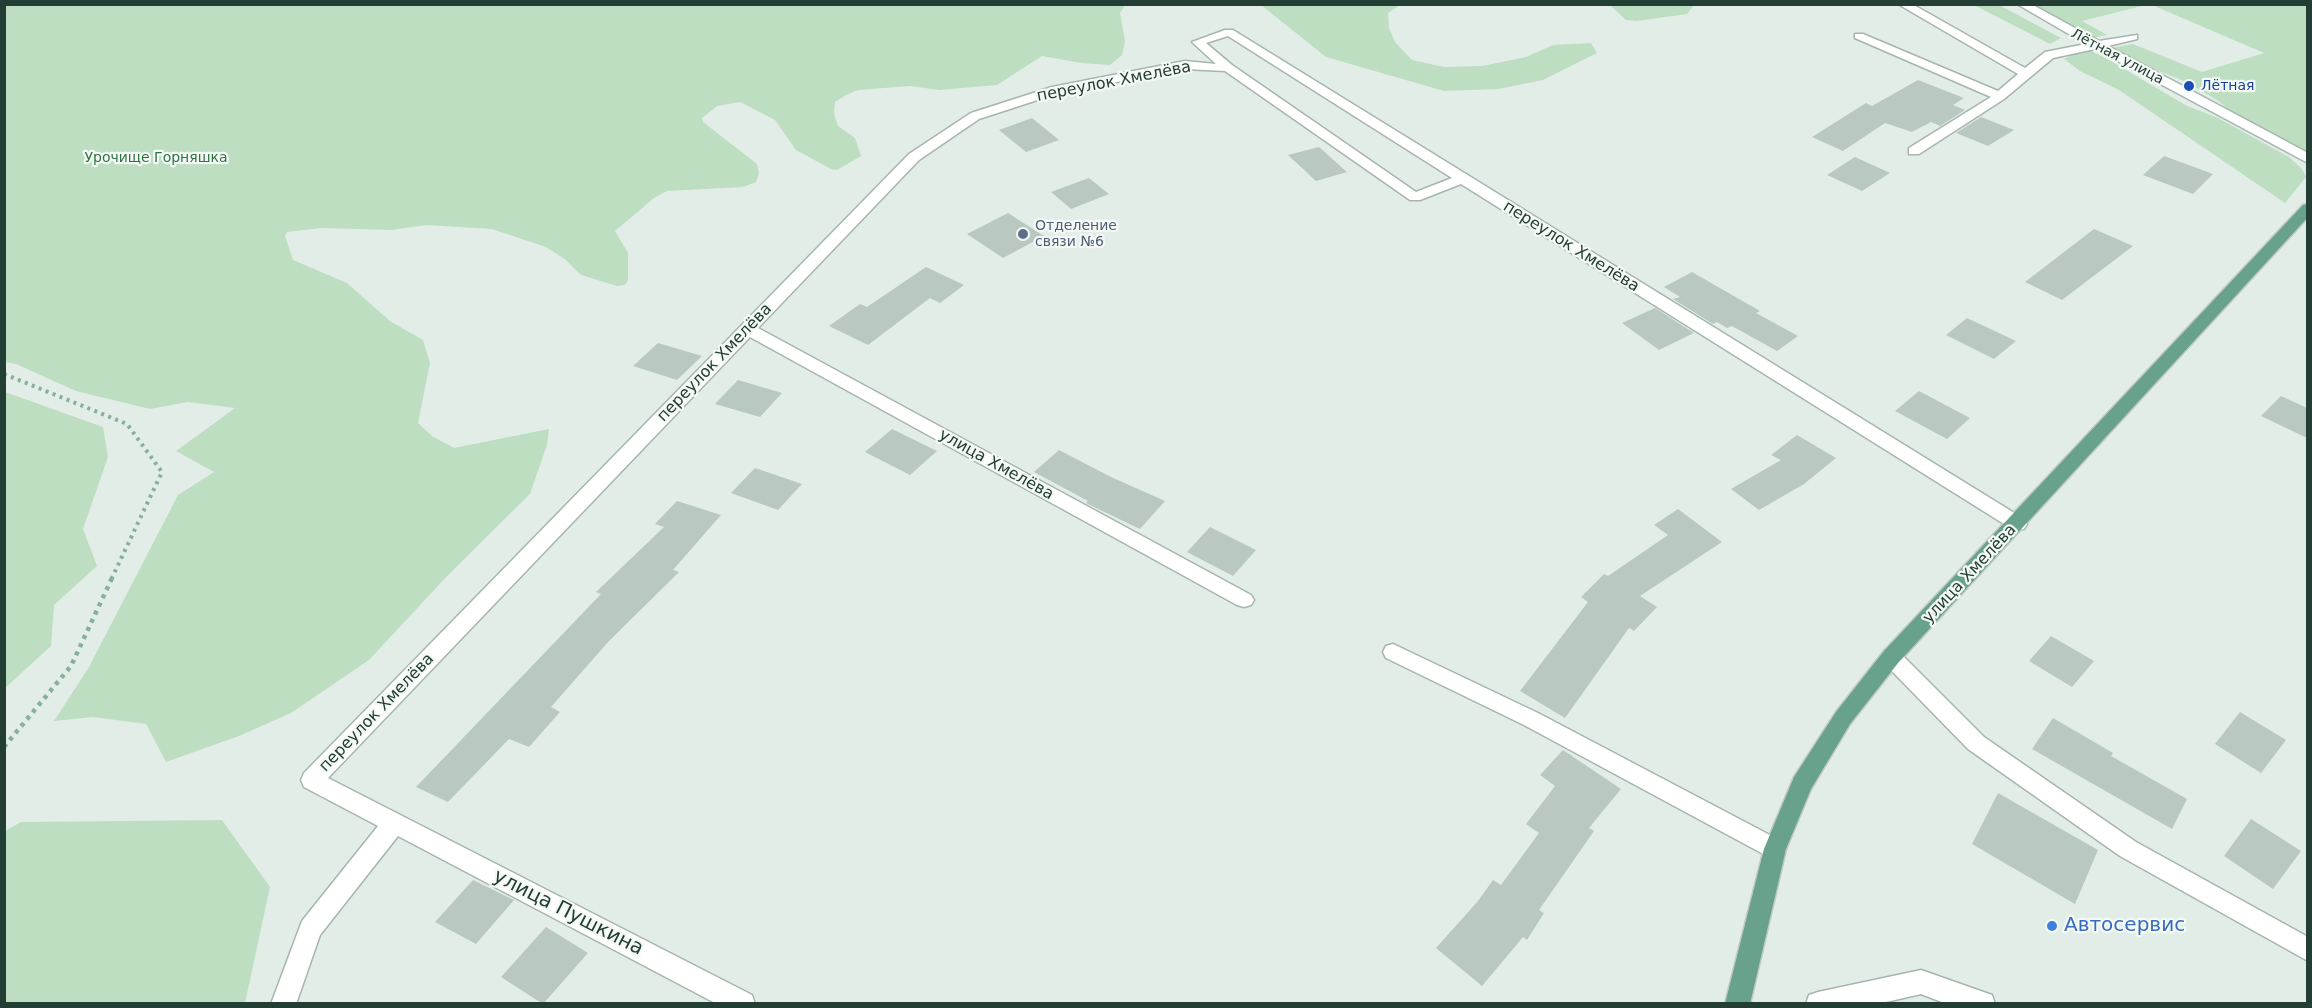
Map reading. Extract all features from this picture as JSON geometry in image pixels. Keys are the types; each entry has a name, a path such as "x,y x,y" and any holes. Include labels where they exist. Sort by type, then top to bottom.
{"main road":[{"name":"улица Хмелёва","path":"1737,1004 1775,849 1802,784 1843,718 1891,657 2018,524 2307,208"}],"street":[{"path":"1903,4 2026,74"},
{"name":"Лётная улица","path":"2022,4 2307,159"},
{"path":"1228,68 1198,42 1229,32 1462,179"},
{"path":"1859,36 2000,96"},
{"path":"1914,151 2000,96 2049,55 2133,37"},
{"name":"переулок Хмелёва","path":"312,780 914,158 975,116 1056,90 1185,64 1228,68 1415,198 1462,179 2018,524"},
{"name":"улица Хмелёва","path":"748,329 1244,600"},
{"path":"1393,652 1531,719 1775,849"},
{"path":"1891,657 1976,743 2128,849 2307,950"},
{"name":"улица Пушкина","path":"312,780 743,1004"},
{"path":"283,1004 310,929 394,823"},
{"path":"1818,1004 1882,997 1921,982 1983,1004"}],"path":[{"path":"4,374 127,424 162,472 71,666 4,747"}],"green space":[{"name":"Урочище Горняшка","path":"5,5 1125,5 1120,13 1125,41 1122,55 1110,65 1081,63 1042,56 997,85 939,90 910,86 858,90 846,95 835,102 834,114 838,126 855,138 861,156 837,170 796,150 775,120 740,102 717,106 702,118 703,122 757,164 759,173 756,182 743,187 667,191 654,198 615,231 628,253 628,280 625,285 617,286 581,275 566,260 546,247 492,229 426,225 391,230 321,228 287,232 285,236 293,260 347,283 390,321 423,340 430,363 418,423 432,436 454,448 549,429 547,445 530,494 449,574 369,660 291,713 239,736 166,762 146,724 93,717 54,721 89,667 178,495 214,472 176,451 235,408 188,402 150,409 76,391 16,364 5,362"},
{"path":"1261,5 1400,5 1388,13 1389,28 1395,42 1412,60 1444,67 1482,66 1526,57 1553,45 1591,43 1597,53 1543,80 1498,89 1444,91 1326,57"},
{"path":"1610,5 1694,5 1687,14 1637,21 1626,20"},
{"path":"1974,5 1999,5 2061,38 2050,44"},
{"path":"2035,5 2146,5 2082,21 2107,35 2093,38"},
{"path":"2152,5 2307,5 2307,153 2239,118 2217,100 2187,82 2133,61 2111,48 2133,44 2202,72 2264,53"},
{"path":"2080,51 2091,51 2104,57 2187,106 2216,117 2289,157 2302,169 2306,177 2285,203 2119,90 2080,71 2064,59"},
{"path":"5,392 103,427 108,457 83,529 97,566 54,605 51,646 5,688"},
{"path":"222,820 270,887 245,1003 5,1003 5,831 21,822"}],"building":[{"path":"1918,80 1964,98 1953,105 1965,110 1940,126 1931,122 1912,132 1885,123 1843,151 1812,137 1866,103 1872,106"},
{"path":"1981,117 2014,130 1988,146 1956,133"},
{"path":"1032,118 1059,140 1026,152 999,130"},
{"path":"1319,147 1347,172 1316,181 1288,155"},
{"path":"2164,156 2213,174 2193,194 2143,175"},
{"path":"1855,157 1890,173 1862,191 1827,175"},
{"path":"1089,178 1109,194 1071,209 1051,192"},
{"path":"1008,213 1044,236 1003,258 967,234"},
{"path":"2094,229 2133,246 2062,300 2025,282"},
{"path":"926,267 964,285 940,303 930,298 868,345 829,326 860,304 867,307"},
{"path":"1692,272 1760,311 1756,313 1798,336 1777,351 1732,326 1727,328 1717,322 1713,324 1673,299 1680,297 1664,287"},
{"path":"1655,308 1694,333 1659,350 1622,323"},
{"path":"1967,318 2016,341 1994,359 1946,335"},
{"path":"658,343 702,356 677,380 633,366"},
{"path":"738,380 782,393 760,417 715,404"},
{"path":"1919,391 1970,418 1947,439 1895,411"},
{"path":"2281,396 2307,408 2307,438 2261,416"},
{"path":"892,429 937,451 910,475 865,452"},
{"path":"1797,435 1836,458 1804,484 1759,510 1731,489 1781,460 1771,455"},
{"path":"1059,450 1165,501 1140,529 1094,507 1086,503 1088,501 1034,472"},
{"path":"755,468 802,484 778,510 731,493"},
{"path":"677,501 721,515 673,570 679,572 609,641 551,707 560,712 529,747 509,739 448,802 416,787 601,594 596,592 664,527 655,524"},
{"path":"1678,509 1722,542 1640,596 1657,607 1634,631 1629,628 1565,718 1520,691 1588,602 1581,597 1604,574 1608,576 1668,535 1654,525"},
{"path":"1210,527 1256,550 1233,576 1187,552"},
{"path":"2051,636 2094,661 2072,687 2029,661"},
{"path":"2240,712 2286,740 2261,773 2215,744"},
{"path":"2053,718 2113,753 2111,756 2187,799 2172,829 2032,749"},
{"path":"1563,750 1621,789 1589,828 1594,831 1539,910 1544,913 1527,940 1523,937 1482,986 1436,948 1478,901 1493,880 1501,885 1539,833 1526,824 1555,786 1540,775"},
{"path":"1998,793 2098,850 2075,904 1972,844"},
{"path":"2251,819 2301,851 2273,889 2224,856"},
{"path":"473,880 514,900 476,944 435,922"},
{"path":"546,927 588,953 543,1004 501,977"}],"place":[{"name":"Лётная","path":"2189,86"},
{"name":"Отделение связи №6","path":"1023,234"},
{"name":"Автосервис","path":"2052,926"}]}
